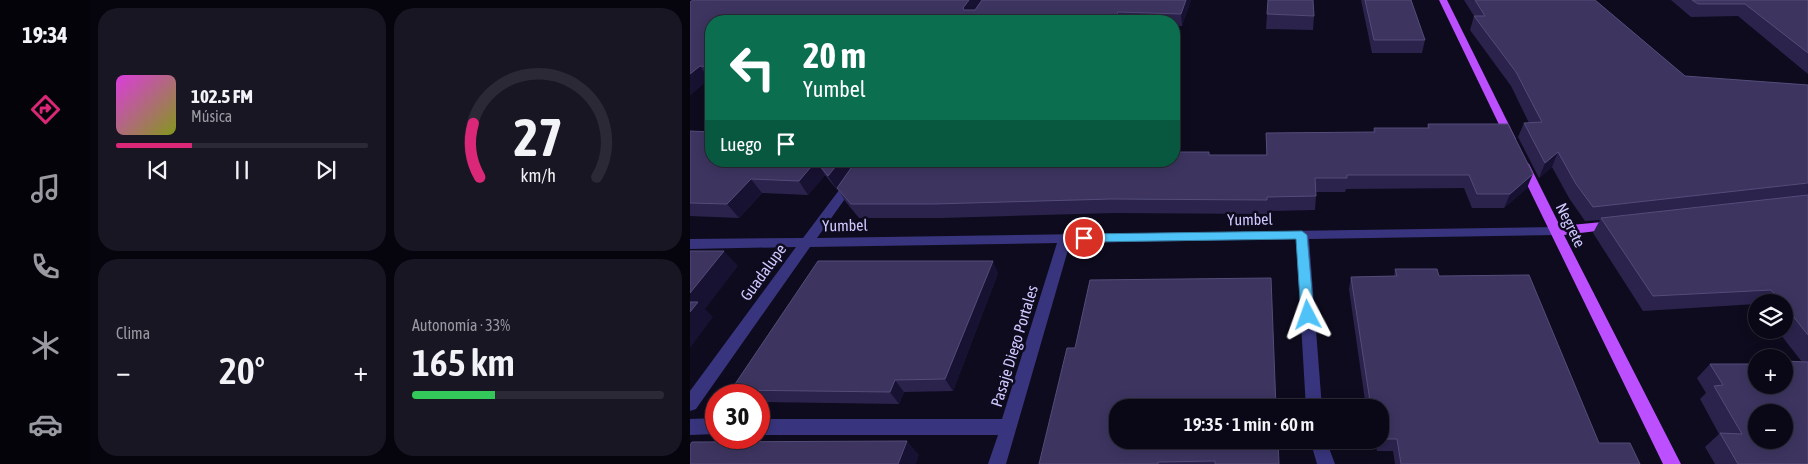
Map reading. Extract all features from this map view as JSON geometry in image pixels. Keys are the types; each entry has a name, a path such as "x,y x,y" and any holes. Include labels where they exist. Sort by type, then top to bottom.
{"main road":[{"name":"Negrete","path":"1443,0 1672,464"},
{"name":"Yumbel","path":"1556,232 1628,223"}],"street":[{"name":"Guadalupe","path":"690,404 863,167"},
{"name":"Yumbel","path":"690,244 1556,232"},
{"path":"1302,235 1313,399"},
{"name":"Pasaje Diego Portales","path":"996,464 1064,238"},
{"path":"690,426 705,426"},
{"path":"770,427 1008,427"},
{"path":"1321,449 1326,464"}],"building":[{"path":"693,0 969,0 963,8 964,10 975,10 982,0 1186,0 1181,14 1118,12 1117,15 705,15 705,66 700,66 690,74 690,2"},
{"path":"1268,0 1313,0 1314,16 1267,14"},
{"path":"1365,0 1411,0 1425,40 1374,40"},
{"path":"1475,0 1595,0 1685,76 1808,85 1808,183 1593,207 1576,184 1558,152 1545,163 1524,123 1542,122 1516,72 1474,16 1485,16"},
{"path":"1692,0 1808,0 1808,53 1745,4 1698,4"},
{"path":"1428,124 1508,124 1533,174 1510,194 1477,194 1469,175 1347,175 1347,178 1315,178 1316,196 1267,197 1267,200 1111,199 934,204 851,204 837,188 852,167 1180,167 1180,152 1209,152 1209,155 1267,155 1266,133 1375,132 1374,128 1429,128"},
{"path":"690,131 705,132 705,167 811,167 799,181 751,179 727,204 690,203"},
{"path":"821,167 835,167 828,176"},
{"path":"1808,195 1808,335 1793,316 1793,294 1774,294 1771,290 1653,296 1601,218"},
{"path":"690,251 724,251 690,293"},
{"path":"818,261 993,261 945,379 895,380 890,392 770,390 770,384 735,384"},
{"path":"1395,269 1437,269 1439,276 1529,275 1599,443 1630,443 1640,464 1401,464 1397,439 1389,439 1389,399 1370,399 1351,277 1397,276"},
{"path":"1271,278 1276,399 1109,399 1109,449 1278,449 1279,464 1215,464 1215,461 1158,462 1158,464 1039,464 1067,348 1075,348 1090,280"},
{"path":"690,302 698,302 690,312"},
{"path":"1793,361 1808,362 1808,464 1738,464 1720,433 1742,434 1714,386 1723,385 1710,364 1748,364 1748,394 1793,394"},
{"path":"907,441 898,464 690,464 690,445 692,442 705,442 705,449 770,449 770,442"}],"route":[{"path":"1084,238 1302,235 1308,315"}]}
